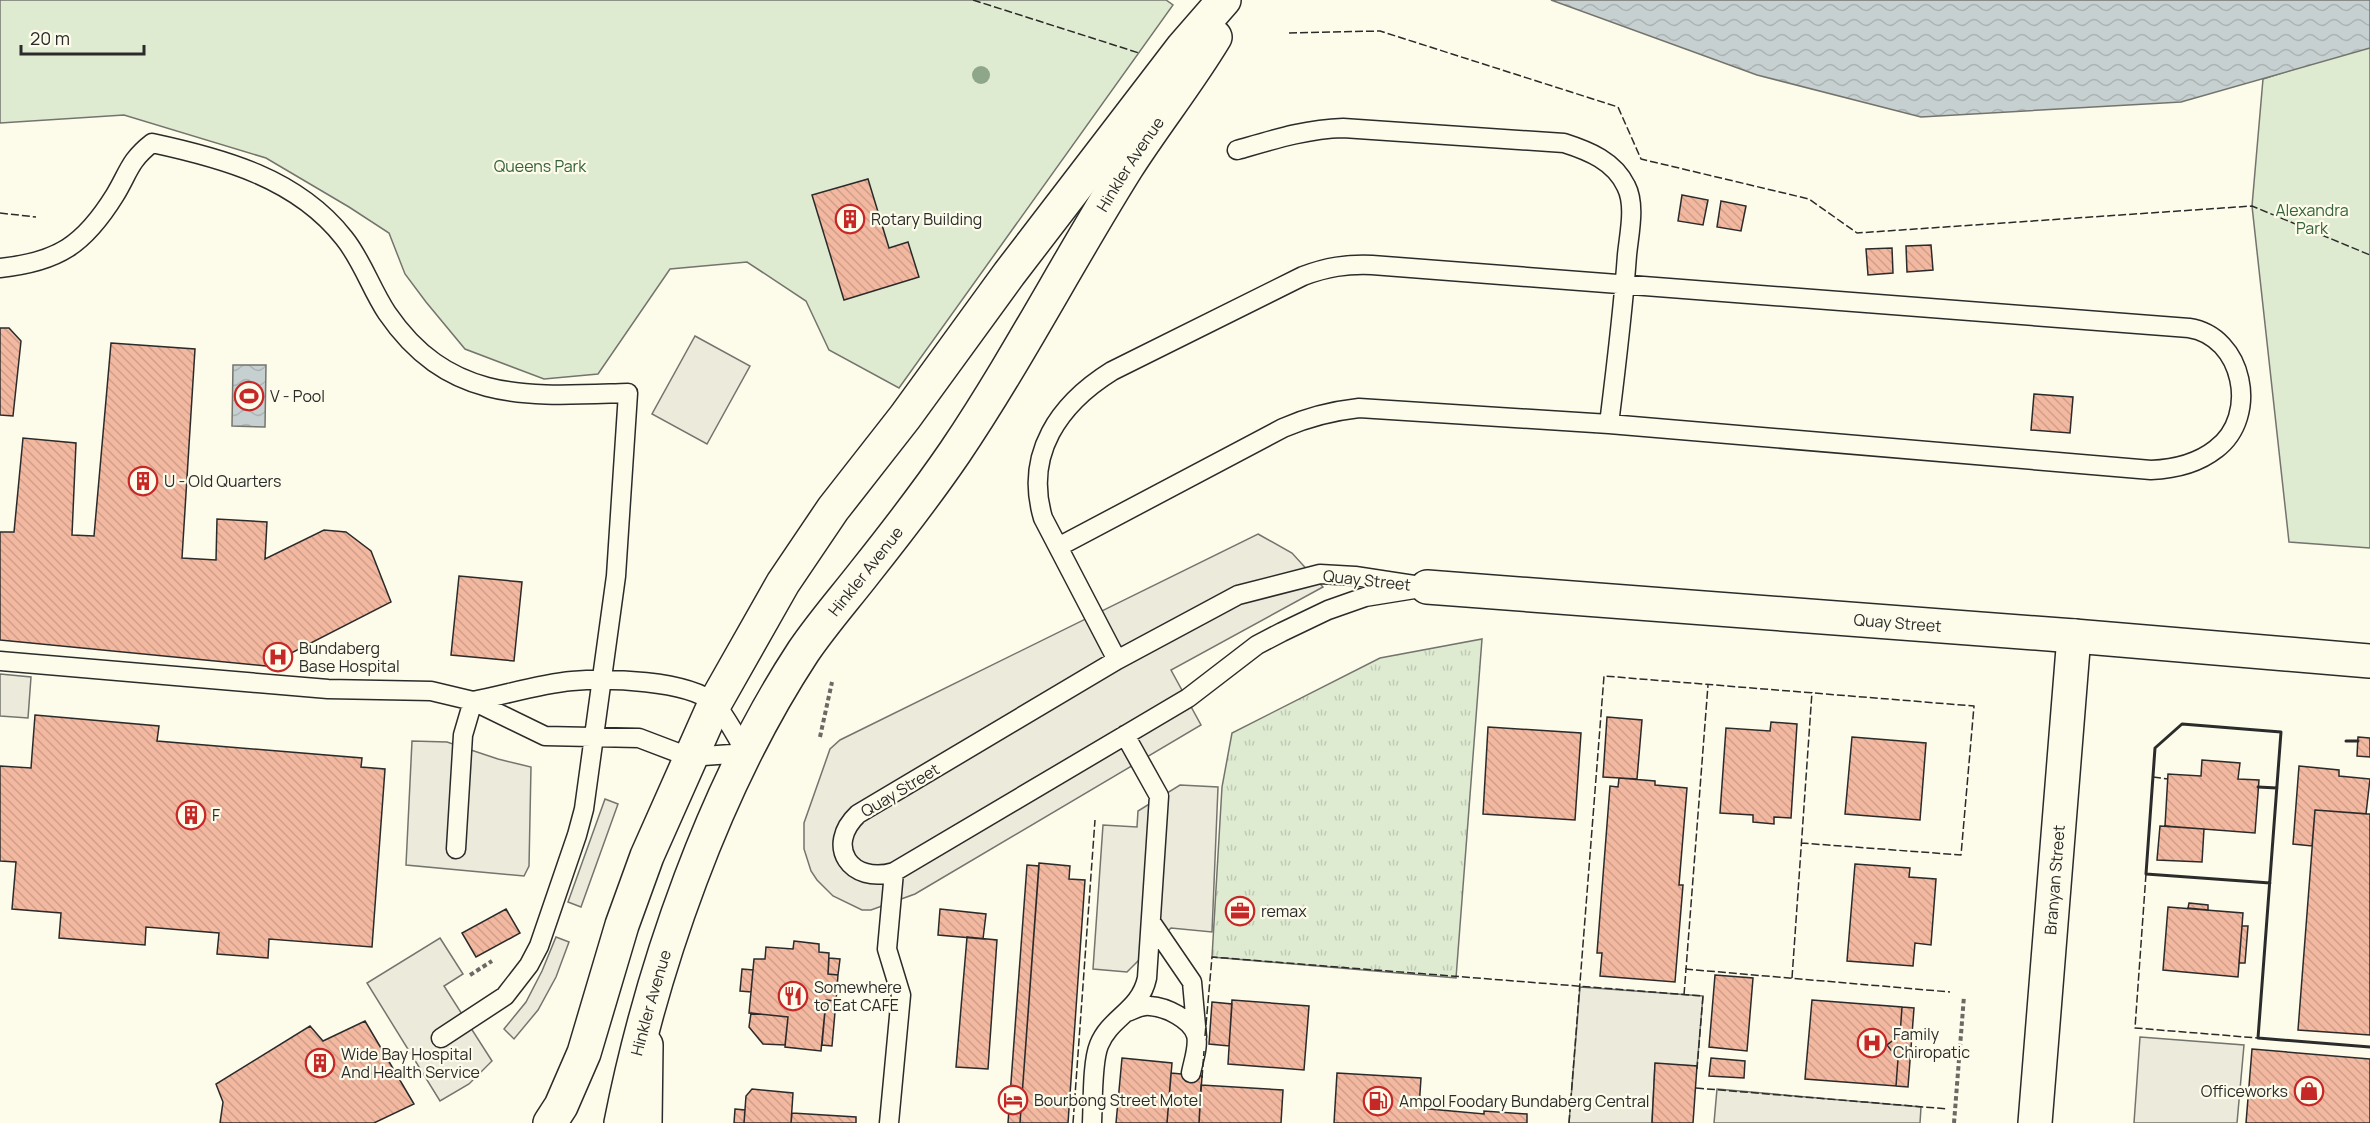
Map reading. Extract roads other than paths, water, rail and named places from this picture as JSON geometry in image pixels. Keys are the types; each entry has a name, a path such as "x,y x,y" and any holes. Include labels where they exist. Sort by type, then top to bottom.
{"main road":[{"path":"1192,54 1224,0"},
{"path":"1192,54 1238,0"},
{"name":"Hinkler Avenue","path":"584,1053 622,925 647,856 715,703 783,583 833,509 1192,54"},
{"name":"Hinkler Avenue","path":"621,1123 647,1016 685,894 746,753 770,705 804,650 957,449 1127,167 1192,54"},
{"name":"Quay Street","path":"1427,587 2370,661"},
{"name":"Branyan Street","path":"2035,1123 2074,636"},
{"path":"645,1123 647,1016"},
{"path":"550,1123 561,1106 584,1053"},
{"path":"567,1123 584,1053"}],"lane":[{"path":"1237,150 1295,133 1343,128 1564,143 1585,150 1618,172 1628,188 1631,208 1609,424"},
{"path":"0,268 31,264 60,253 84,237 116,194 135,156 152,143 208,156 250,170 282,186 309,205 344,238 387,312 404,335 425,355 450,372 476,384 504,392 538,396 628,393 616,576 582,820 539,946 529,965 506,996 441,1038"},
{"path":"1060,546 1283,428 1336,410 1359,408 1609,424 2151,470 2188,465 2218,448 2237,420 2241,387 2237,370 2230,354 2218,340 2198,329 1625,283 1372,265 1336,266 1303,276 1090,384 1073,401 1042,449 1036,475 1037,498 1043,518 1060,546 1117,660"},
{"name":"Quay Street","path":"1320,574 1355,576 1427,587 1365,597 1328,610 1257,645 1188,698 894,872 874,875 855,869 846,858 843,848 844,834 850,822 858,814 1117,660 1238,595 1320,574"},
{"path":"0,661 328,689 431,691 473,701 545,736 639,738 689,758 746,753 715,703 689,690 674,686 601,681 563,682 473,701"},
{"path":"456,849 464,735 473,701"},
{"path":"1092,1123 1098,1046 1105,1034 1140,998 1145,989 1151,922 1159,796 1125,735"},
{"path":"889,1123 901,994 887,949 894,872"},
{"path":"1151,922 1192,982 1197,1037 1191,1072"},
{"path":"1127,1012 1142,1006 1164,1009 1186,1021 1197,1037"}],"water":[{"path":"1551,0 2370,0 2370,48 2181,102 1921,117 1757,75"},
{"name":"V - Pool","path":"233,365 266,365 265,427 232,426"}],"place":[{"name":"Rotary Building","path":"850,219"},
{"name":"V - Pool","path":"249,396"},
{"name":"U - Old Quarters","path":"143,481"},
{"name":"Bundaberg Base Hospital","path":"278,657"},
{"name":"F","path":"191,815"},
{"name":"remax","path":"1240,911"},
{"name":"Somewhere to Eat CAFE","path":"793,996"},
{"name":"Family Chiropatic","path":"1872,1043"},
{"name":"Wide Bay Hospital And Health Service","path":"320,1063"},
{"name":"Officeworks","path":"2309,1091"},
{"name":"Bourbong Street Motel","path":"1013,1100"},
{"name":"Ampol Foodary Bundaberg Central","path":"1378,1101"}],"park label":[{"name":"Queens Park","path":"540,166"},
{"name":"Alexandra Park","path":"2312,219"}]}
